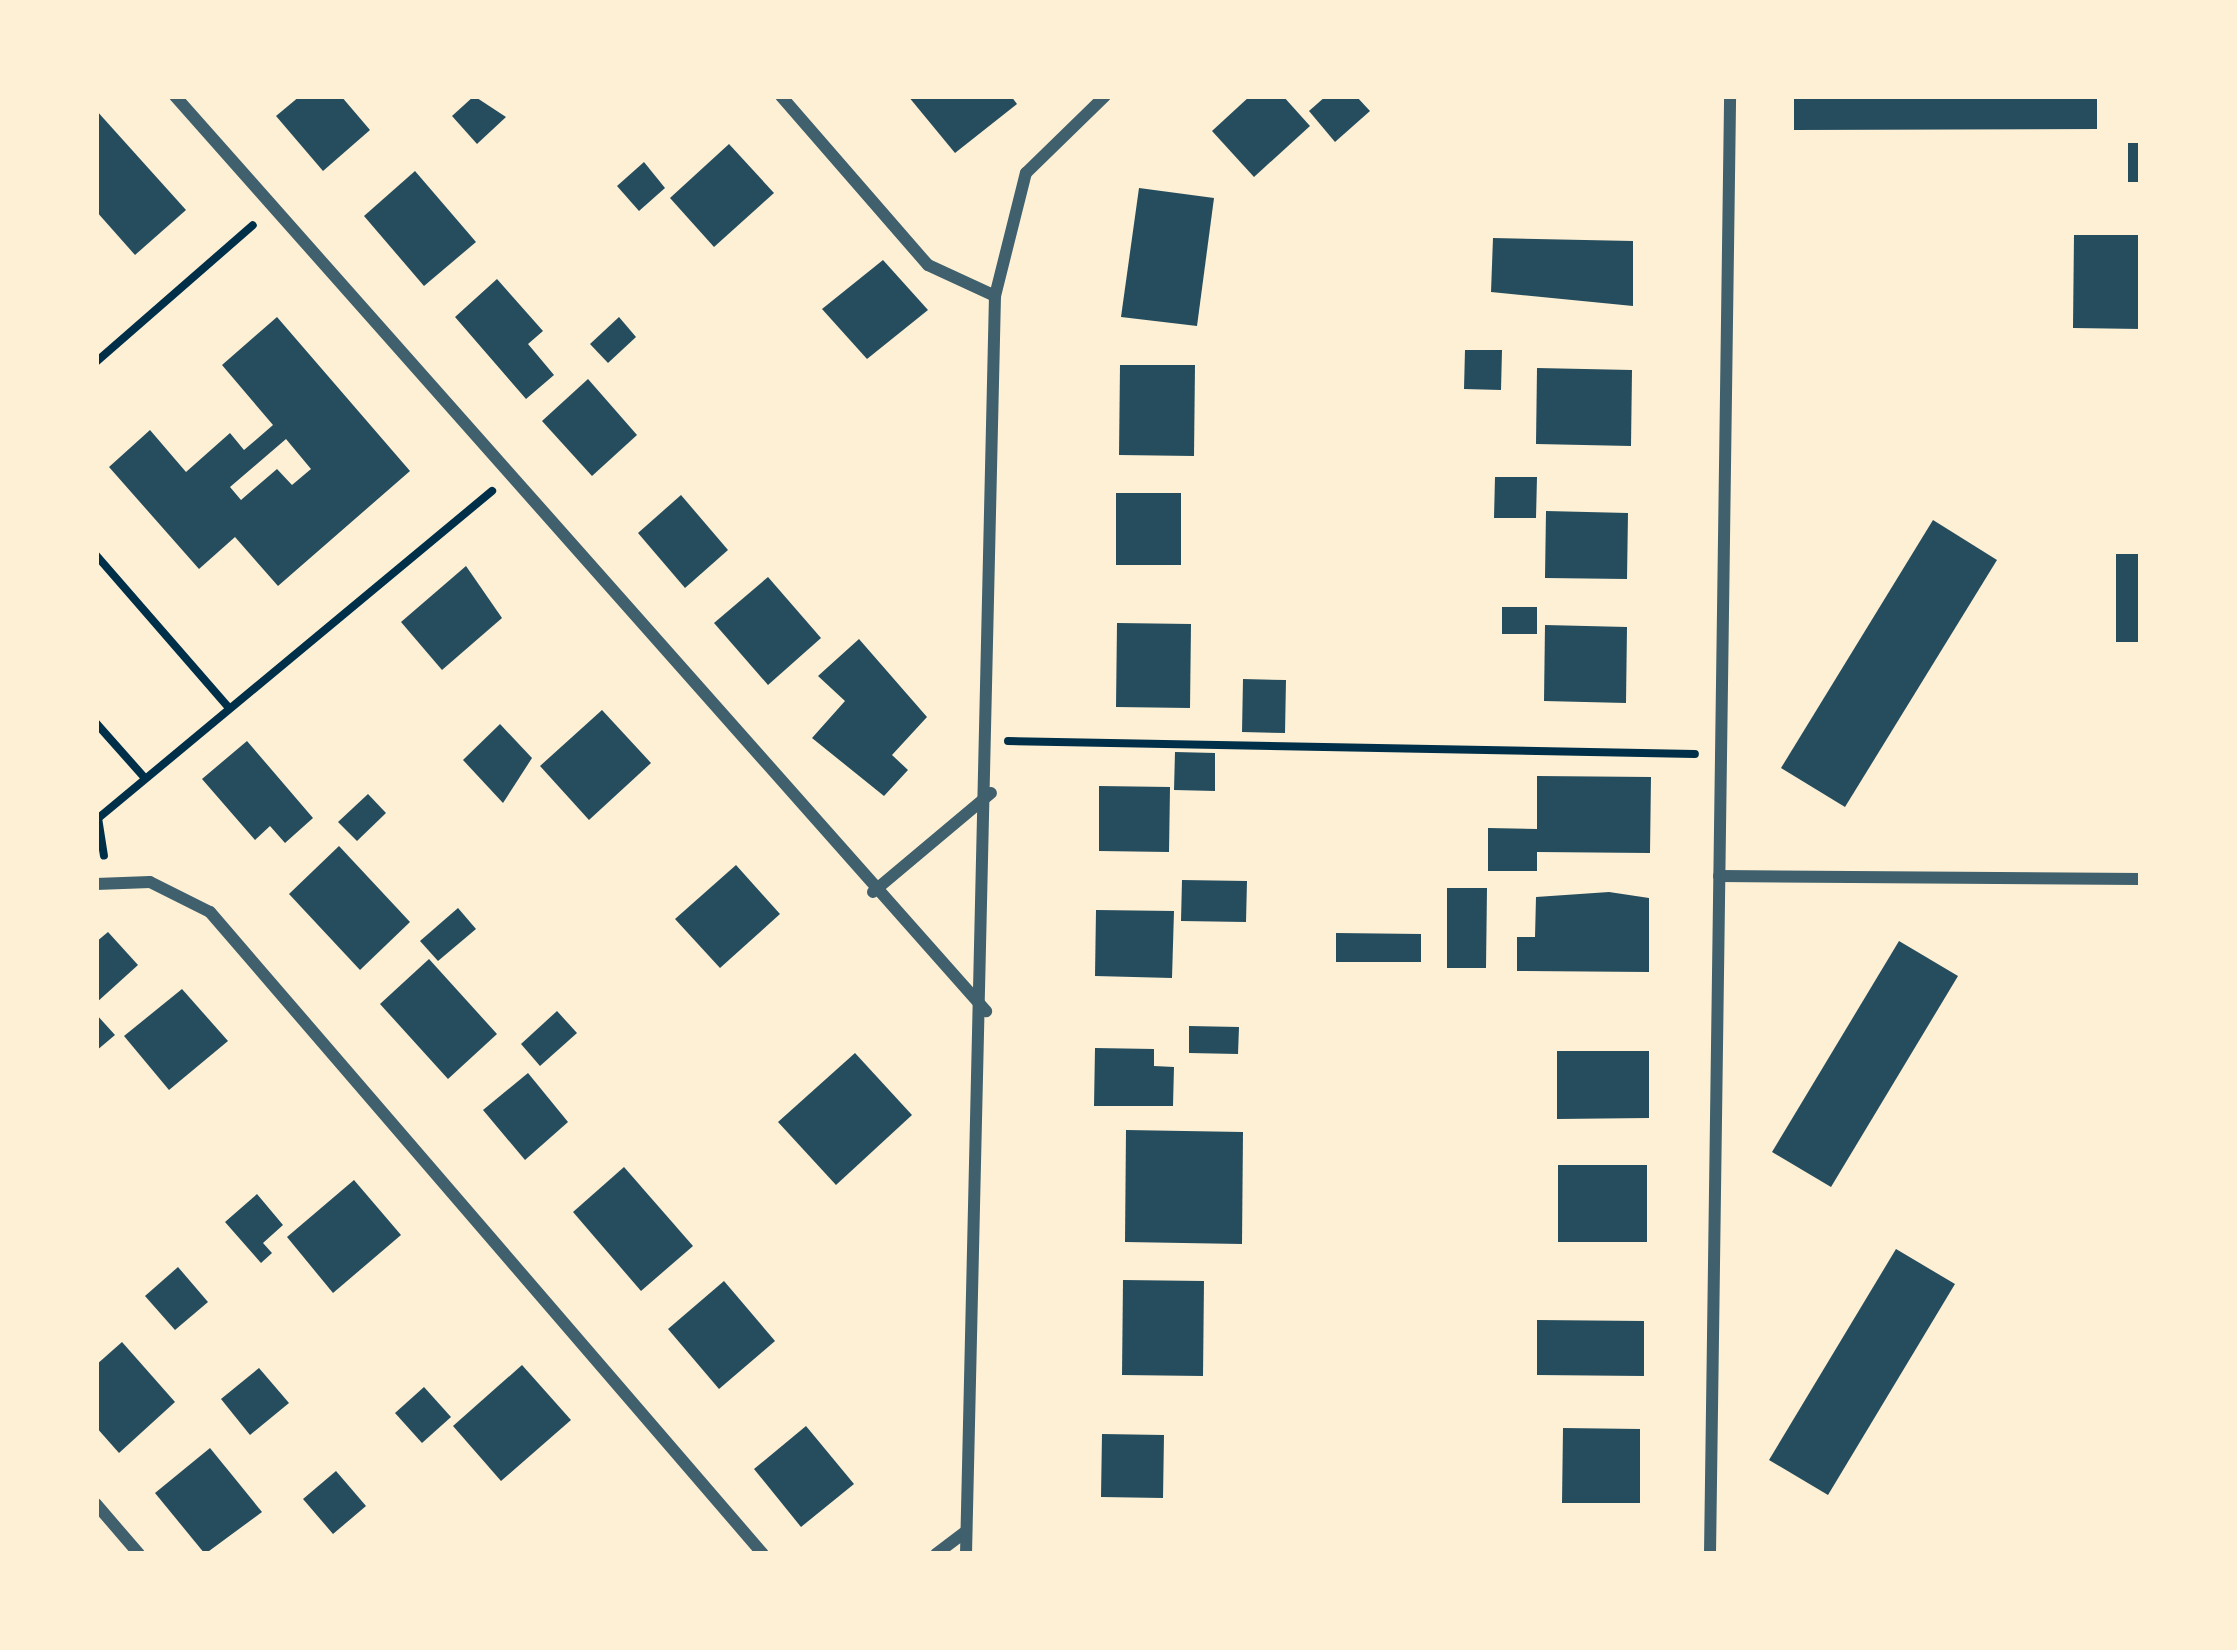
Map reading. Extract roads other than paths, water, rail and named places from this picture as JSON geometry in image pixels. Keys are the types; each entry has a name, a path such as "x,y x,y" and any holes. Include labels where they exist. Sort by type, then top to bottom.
{"street":[{"path":"175,96 873,892 986,1012"},
{"path":"781,96 928,265 995,296"},
{"path":"966,1554 986,1012 995,296 1026,173 1105,96"},
{"path":"1711,1554 1730,96"},
{"path":"873,892 991,793"},
{"path":"1719,876 2141,879"},
{"path":"102,883 150,882 210,912 763,1554"},
{"path":"96,1504 139,1554"},
{"path":"936,1554 964,1532"}]}
